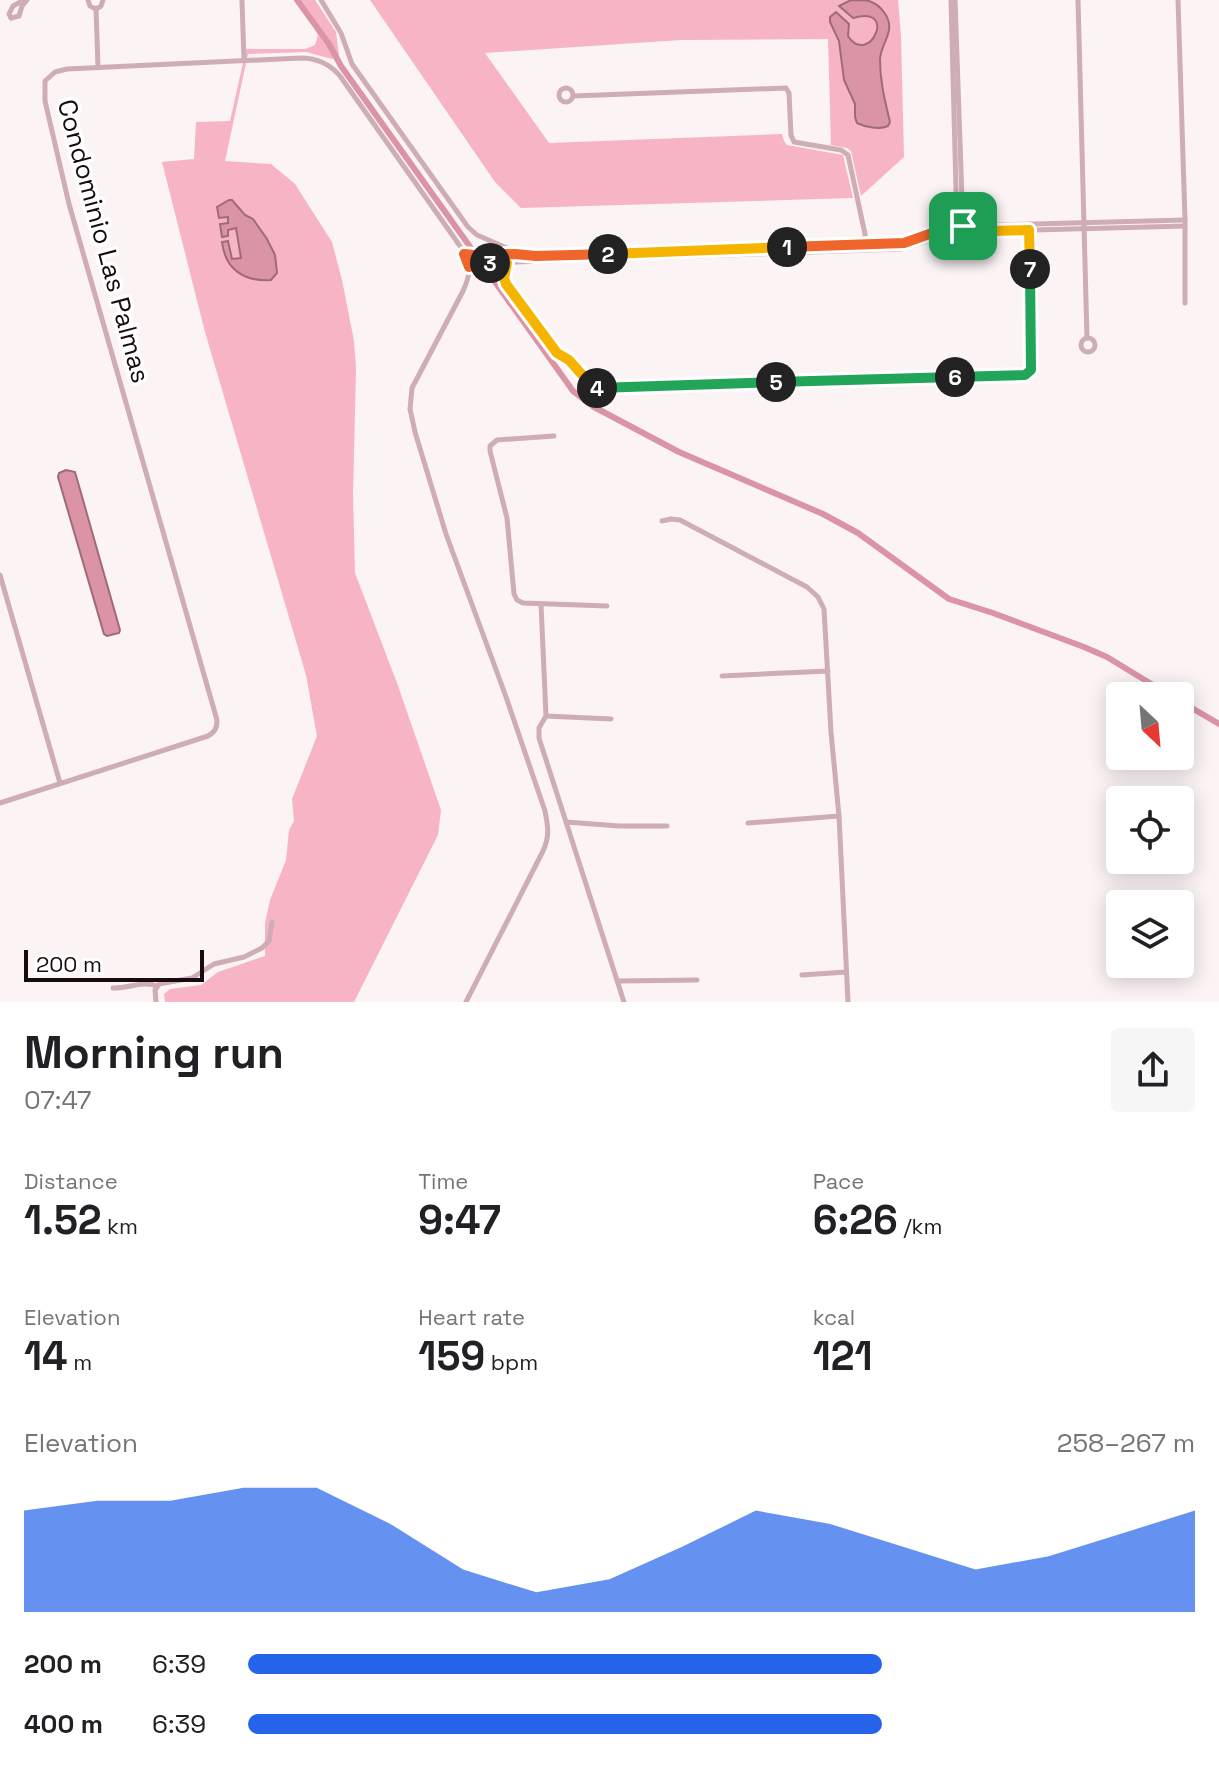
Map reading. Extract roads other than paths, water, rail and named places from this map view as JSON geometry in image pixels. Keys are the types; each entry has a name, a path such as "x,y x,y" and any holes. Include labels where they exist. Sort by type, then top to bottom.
{"street":[{"path":"88,0 90,6 96,9"},
{"path":"96,9 103,0"},
{"path":"242,0 244,60"},
{"path":"321,0 341,33 352,64 468,227 477,235 506,246 510,254 504,278 506,284 557,353 569,360 597,388 1025,375 1031,370 1032,361 1029,227"},
{"path":"953,0 960,229"},
{"path":"1078,0 1087,338"},
{"path":"1178,0 1185,303"},
{"path":"96,9 98,67"},
{"name":"Condominio Las Palmas","path":"0,803 208,736 214,733 217,720 73,219 45,101 44,84 52,74 62,69 98,67 309,58 322,61 332,68 464,254 469,267"},
{"path":"573,96 786,88 790,94 791,135 794,142 843,151 848,155 865,247"},
{"path":"466,1002 543,851 549,830 505,694 446,534 410,409 412,388 463,291 469,277 469,267 480,263 865,247 904,243 960,229 1185,223"},
{"path":"464,254 536,256 865,247"},
{"path":"554,436 497,440 489,449 505,510 514,594 521,602 607,606"},
{"path":"662,521 680,520 784,574 816,594 821,601 825,614 839,816 848,1002"},
{"path":"0,575 60,783"},
{"path":"541,604 546,716 540,725 539,738 624,1002"},
{"path":"722,676 828,671"},
{"path":"546,716 611,719"},
{"path":"748,823 839,816"},
{"path":"566,822 667,826"},
{"path":"113,988 147,984 157,986 196,977 216,963 244,957 262,948 269,942 272,922"},
{"path":"802,975 846,972"},
{"path":"618,981 697,980"},
{"path":"156,1002 157,986"}],"waterway":[{"path":"297,0 573,391 594,407 679,452 823,514 858,533 949,599 1084,647 1148,682"},
{"path":"1194,709 1219,724"}]}
